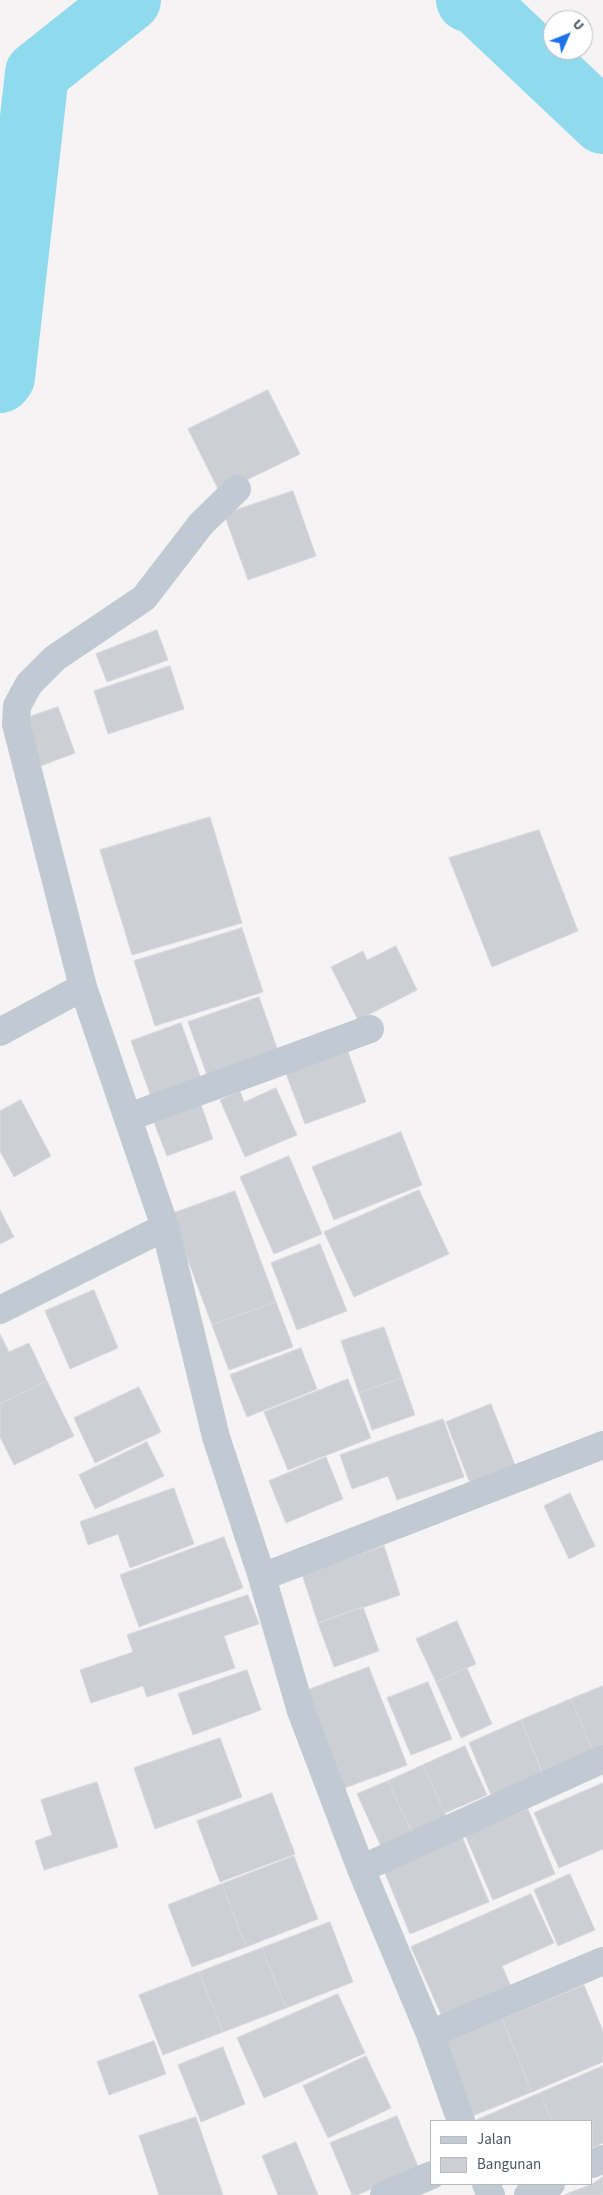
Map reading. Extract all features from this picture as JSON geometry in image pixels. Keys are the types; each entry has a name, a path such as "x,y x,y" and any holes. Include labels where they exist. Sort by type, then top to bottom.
{"street":[{"path":"236,489 201,524 144,598 55,658 29,684 17,706 16,724 83,987 166,1227 216,1437 262,1577 301,1711 361,1869 430,2034 462,2120"},
{"path":"0,1032 83,987"},
{"path":"129,1117 370,1029"},
{"path":"0,1310 166,1227"},
{"path":"262,1577 603,1445"},
{"path":"361,1869 603,1759"},
{"path":"430,2034 603,1961"},
{"path":"384,2195 430,2176"},
{"path":"528,2195 549,2185"}],"building":[{"path":"268,390 300,454 220,493 188,429"},
{"path":"293,491 316,556 248,580 224,514"},
{"path":"157,630 168,660 107,682 96,654"},
{"path":"170,666 184,709 108,734 94,691"},
{"path":"58,707 75,753 38,767 20,720"},
{"path":"210,817 242,923 132,955 100,850"},
{"path":"539,830 578,931 492,967 449,858"},
{"path":"242,928 263,992 155,1026 134,961"},
{"path":"396,946 417,990 358,1020 331,967 363,951 367,960"},
{"path":"259,997 279,1054 208,1078 188,1022"},
{"path":"181,1023 203,1084 153,1102 131,1041"},
{"path":"344,1041 366,1102 305,1124 282,1063"},
{"path":"276,1088 297,1135 245,1157 220,1100 240,1091 244,1102"},
{"path":"21,1100 51,1156 14,1177 0,1151 0,1111"},
{"path":"200,1102 213,1139 167,1156 153,1120"},
{"path":"401,1132 422,1185 334,1220 312,1167"},
{"path":"289,1156 322,1234 274,1254 240,1177"},
{"path":"419,1190 449,1254 354,1297 324,1232"},
{"path":"235,1191 276,1302 212,1325 171,1214"},
{"path":"0,1210 14,1237 0,1244"},
{"path":"320,1244 347,1311 297,1330 271,1263"},
{"path":"94,1290 118,1348 70,1369 45,1311"},
{"path":"276,1302 293,1347 229,1370 212,1325"},
{"path":"384,1327 402,1378 359,1393 341,1341"},
{"path":"0,1334 9,1352 29,1343 47,1381 0,1404"},
{"path":"301,1348 317,1389 247,1417 230,1375"},
{"path":"402,1378 415,1415 372,1430 359,1393"},
{"path":"348,1379 371,1438 288,1470 264,1412"},
{"path":"47,1381 74,1436 14,1465 0,1437 0,1404"},
{"path":"139,1387 161,1432 95,1463 74,1418"},
{"path":"491,1404 515,1465 470,1483 446,1422"},
{"path":"443,1419 464,1477 397,1500 388,1476 352,1489 340,1455"},
{"path":"147,1442 164,1476 95,1509 79,1475"},
{"path":"326,1457 343,1499 286,1523 269,1481"},
{"path":"174,1488 194,1544 130,1568 118,1534 88,1545 80,1522"},
{"path":"570,1493 595,1546 569,1559 544,1506"},
{"path":"224,1537 243,1588 139,1627 120,1575"},
{"path":"384,1546 400,1595 318,1623 302,1574"},
{"path":"248,1595 259,1624 224,1636 235,1668 147,1697 143,1686 91,1703 80,1670 133,1652 127,1635"},
{"path":"363,1607 379,1651 334,1667 318,1623"},
{"path":"457,1621 476,1664 436,1682 416,1639"},
{"path":"369,1667 407,1765 342,1789 305,1691"},
{"path":"467,1668 492,1724 461,1738 436,1682"},
{"path":"247,1670 261,1710 193,1735 178,1694"},
{"path":"428,1682 452,1739 411,1755 387,1698"},
{"path":"603,1686 603,1747 593,1751 571,1699"},
{"path":"571,1699 593,1751 542,1772 521,1720"},
{"path":"521,1720 546,1781 494,1802 469,1743"},
{"path":"220,1738 242,1797 155,1829 134,1768"},
{"path":"465,1746 487,1795 445,1813 423,1765"},
{"path":"423,1765 451,1826 416,1841 388,1781"},
{"path":"388,1781 416,1841 385,1855 357,1794"},
{"path":"97,1782 118,1847 44,1870 35,1841 52,1835 41,1800"},
{"path":"603,1783 603,1849 559,1868 534,1813"},
{"path":"272,1793 295,1854 220,1882 197,1821"},
{"path":"528,1809 555,1874 493,1900 465,1835"},
{"path":"461,1834 489,1902 410,1934 382,1866"},
{"path":"294,1856 318,1919 246,1947 222,1884"},
{"path":"570,1874 595,1930 558,1946 534,1890"},
{"path":"222,1884 246,1947 192,1967 168,1905"},
{"path":"531,1894 554,1943 502,1966 513,1991 444,2021 411,1947"},
{"path":"330,1922 353,1982 286,2008 262,1948"},
{"path":"262,1948 286,2008 223,2032 199,1972"},
{"path":"199,1972 223,2032 163,2055 139,1995"},
{"path":"584,1985 603,2031 603,2062 532,2092 502,2019"},
{"path":"338,1994 365,2053 264,2098 237,2038"},
{"path":"502,2019 532,2092 470,2117 439,2045"},
{"path":"154,2041 166,2074 109,2095 97,2062"},
{"path":"223,2047 245,2104 201,2122 178,2065"},
{"path":"366,2056 391,2108 328,2138 303,2086"},
{"path":"603,2066 603,2143 593,2148 593,2120 552,2120 540,2093"},
{"path":"540,2093 552,2120 476,2120"},
{"path":"397,2116 419,2169 357,2195 352,2195 330,2143"},
{"path":"196,2117 223,2195 159,2195 139,2136"},
{"path":"296,2142 318,2195 278,2195 262,2156"},
{"path":"603,2177 603,2195 564,2195 593,2185"}],"waterway":[{"path":"0,381 3,377 37,73 129,0"},
{"path":"468,0 476,2 603,122"}]}
